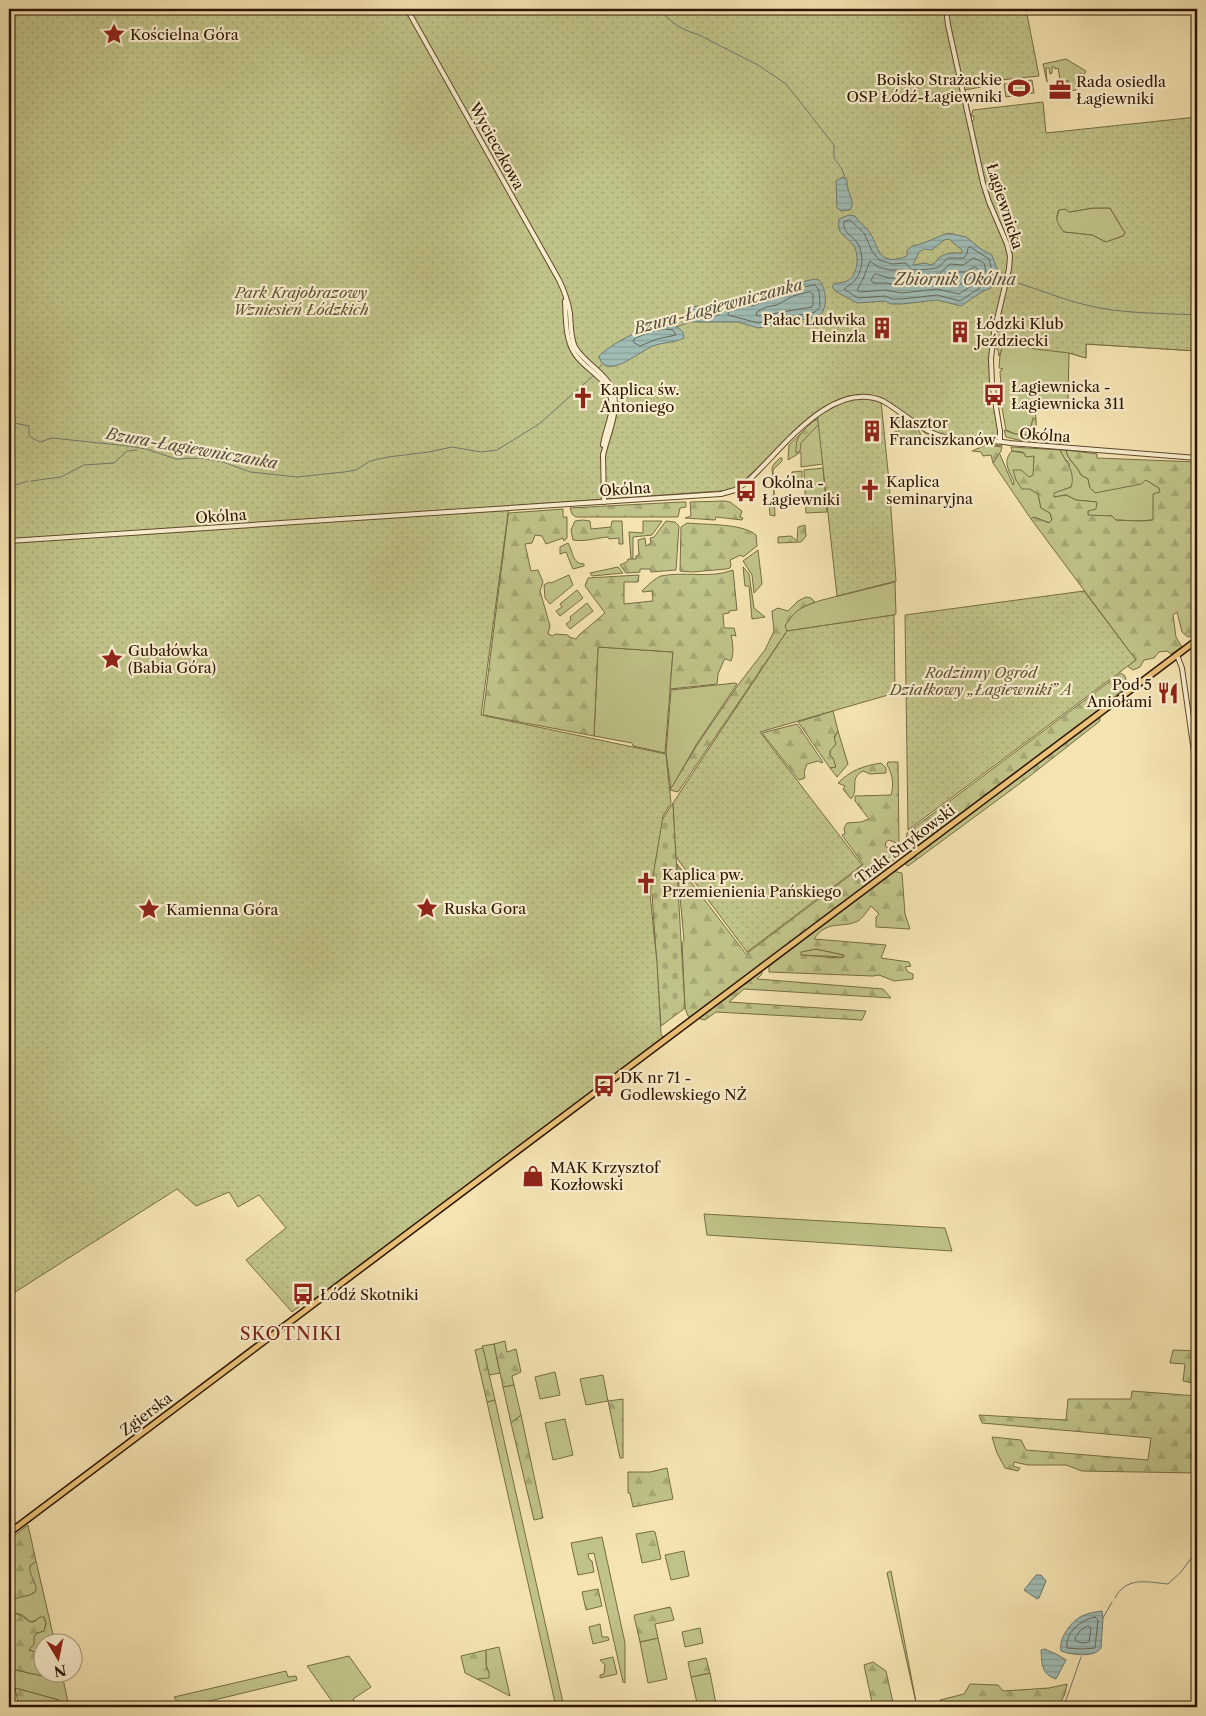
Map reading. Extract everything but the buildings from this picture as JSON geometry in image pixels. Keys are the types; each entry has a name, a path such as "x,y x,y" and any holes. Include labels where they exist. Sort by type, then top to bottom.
{"main road":[{"name":"Trakt Strykowski","path":"299,1315 1197,640"},
{"name":"Zgierska","path":"9,1533 299,1315"}],"street":[{"name":"Wycieczkowa","path":"407,9 555,272 565,296 568,334 572,348 580,360 605,384 610,394 611,413 603,440 604,502"},
{"name":"Łagiewnicka","path":"946,9 952,46 984,183 989,202 1009,251 1008,277 994,332 991,359 992,383 1000,440"},
{"name":"Okólna","path":"9,541 721,494 735,490 749,481 819,412 856,397 870,397 882,401 929,431 944,437 989,442 1000,440 1010,443 1197,458"},
{"path":"1177,655 1182,668 1197,773"}],"green space":[{"name":"Park Krajobrazowy Wzniesień Łódzkich","path":"9,9 1026,9 1039,76 982,82 981,87 965,90 972,122 974,119 974,116 971,116 973,110 1043,102 1046,133 1197,117 1197,351 1086,344 1086,358 1069,353 1035,349 1005,341 999,356 998,350 995,348 1000,316 989,363 1002,446 931,438 886,401 881,401 896,581 837,596 817,412 807,419 733,490 509,506 481,715 666,754 671,803 663,816 650,894 657,963 661,1034 664,1039 317,1300 312,1297 292,1312 246,1260 286,1228 259,1195 238,1207 229,1192 196,1206 177,1189 9,1296","holes":["1093,208 1110,208 1125,233 1123,236 1106,242 1092,235 1064,232 1057,221 1059,210 1065,209 1069,212"]},
{"path":"1066,59 1086,71 1084,75 1080,73 1076,84 1079,85 1076,90 1067,91 1066,83 1059,83 1069,81 1055,81 1060,79 1058,68 1055,69 1055,67 1052,67 1052,73 1050,74 1049,68 1046,68 1047,82 1043,64"},
{"name":"Boisko Strażackie OSP Łódź-Łagiewniki","path":"1032,80 1034,93 1006,97 1004,84"},
{"path":"1093,208 1110,208 1125,233 1123,236 1106,242 1092,235 1063,232 1056,221 1059,210 1065,209 1069,212"},
{"path":"1197,313 1197,351 1086,344 1086,358 1069,353 1068,401 1035,403 1036,419 1033,419 1029,435 1015,434 1006,430 1000,397 1004,393 1001,387 1000,371 1003,369 999,368 1000,355 1005,338"},
{"path":"824,413 823,464 801,467 801,452 788,460 789,445"},
{"path":"824,414 821,422 801,443 800,451 796,453 797,442 801,433"},
{"path":"896,415 917,427 921,435 896,438 894,432 899,431 898,428 894,428 892,417"},
{"path":"1033,418 1036,419 1037,441 1068,442 1068,444 1018,440 1006,437 1004,430 1015,434 1029,435"},
{"path":"986,445 1002,447 993,463 991,455 983,456 981,452 972,451"},
{"path":"1011,447 1060,450 1070,468 1072,482 1071,487 1054,493 1054,497 1066,495 1076,500 1097,502 1096,509 1088,511 1088,515 1112,516 1116,520 1153,520 1153,494 1160,492 1159,488 1146,480 1141,484 1095,493 1090,488 1088,479 1081,475 1066,450 1097,454 1097,458 1197,462 1197,633 1188,637 1182,632 1177,612 1173,615 1176,637 1182,647 1171,654 1167,651 1159,652 1154,658 1144,660 1140,667 1133,670 1127,666 1136,660 1031,519 1034,517 1049,523 1052,520 1050,513 1041,508 1038,494 1030,489 1022,489 1016,480 1013,470 1021,470 1029,477 1033,475 1034,456 1026,457 1023,452 1012,451"},
{"path":"1060,450 1066,450 1081,475 1088,479 1090,488 1146,480 1159,488 1161,492 1153,520 1115,520 1112,516 1088,516 1088,511 1096,502 1076,500 1066,495 1054,497 1053,493 1071,487 1069,463"},
{"path":"1012,451 1034,455 1034,475 1029,477 1030,489 1038,494 1041,508 1050,513 1052,520 1050,523 1034,517 1031,519 993,463 999,452 1013,485 1014,482 1007,462"},
{"path":"782,458 782,461 773,470 775,516 770,515 769,504 774,494 772,468"},
{"path":"823,468 827,512 806,513 804,470"},
{"path":"802,471 802,489 793,489 792,472"},
{"path":"686,502 686,507 680,508 678,517 576,517 572,514 570,508"},
{"path":"690,502 730,502 742,511 740,517 743,518 742,520 716,517 715,520 685,518 691,516"},
{"path":"563,509 563,517 567,517 567,538 564,541 563,538 546,544 542,536 535,535 532,543 525,544 531,571 538,570 543,582 540,591 550,626 548,634 553,636 555,634 568,635 576,639 605,613 585,586 588,578 639,575 638,582 624,582 624,604 653,601 652,591 642,591 661,576 678,574 706,575 733,570 737,610 723,614 724,628 734,628 736,636 731,635 732,658 731,661 724,660 718,674 717,684 670,689 673,652 598,647 594,736 483,715 509,513"},
{"path":"575,521 590,521 591,529 611,527 612,521 622,521 623,544 619,544 619,538 609,539 608,537 573,540 571,530"},
{"path":"643,521 662,521 652,535 633,537 633,559 631,559 629,532 643,533"},
{"path":"666,521 675,522 679,526 676,570 651,572 650,569 640,569 640,572 626,573 620,565 627,562 628,559 636,559 636,556 639,555 638,540 645,538 646,546 651,543 650,538 654,537"},
{"path":"687,523 742,528 756,535 757,546 743,557 741,555 730,560 730,568 692,572 680,571 681,527"},
{"path":"805,525 806,536 801,542 778,543 778,537 791,536 797,541 798,527"},
{"path":"568,543 577,562 584,564 584,566 573,569 566,552 560,554 560,547"},
{"path":"758,550 762,584 754,593 752,575 743,561"},
{"path":"618,567 623,573 592,576 590,573"},
{"path":"743,567 749,574 754,608 765,617 752,619 749,586 745,586"},
{"path":"569,575 573,585 550,604 545,598 544,585"},
{"path":"895,582 896,614 894,615 787,631 785,629 792,614 801,607"},
{"path":"577,590 583,598 560,616 556,611 562,607 560,604"},
{"name":"Rodzinny Ogród Działkowy „Łagiewniki” A","path":"1084,591 1136,660 908,830 905,615"},
{"path":"806,597 811,598 815,602 797,611 791,617 785,626 787,631 678,792 670,790 697,745 738,685 765,650 774,631 772,611 778,608 788,611 798,601"},
{"path":"587,603 593,611 570,629 566,624 571,620 570,617"},
{"path":"894,615 895,693 760,732 862,865 747,952 676,857 673,803 787,631"},
{"path":"598,647 673,652 665,753 633,746 632,743 594,736"},
{"path":"1121,673 1125,676 1128,687 1099,708 1100,721 1026,779 908,866 905,864 914,857 905,846 907,833"},
{"path":"737,684 696,745 671,789 666,753 671,690"},
{"path":"833,711 838,731 834,737 836,744 830,751 836,767 830,768 798,722"},
{"path":"797,724 823,762 818,761 807,764 804,772 805,778 799,780 762,733"},
{"path":"838,731 848,764 837,777 830,768 835,767 830,753 832,743"},
{"path":"888,762 898,762 899,844 889,840 886,842 885,846 892,850 898,858 893,861 889,860 886,864 888,870 902,873 905,914 910,929 876,927 876,917 879,914 871,906 858,921 824,929 814,939 886,945 881,958 909,962 911,966 905,967 908,972 913,974 913,979 894,981 879,975 769,972 769,966 761,966 762,974 757,979 883,989 891,998 744,989 729,1002 866,1011 862,1020 716,1012 705,1020 688,1016 685,1008 682,943 684,940 677,864 746,954 852,874 857,875 855,872 863,864 842,835 845,834 844,828 847,823 861,822 869,819 855,801 855,796 891,795 891,772 887,765","holes":["816,949 844,955 844,957 840,958 801,955 801,952"]},
{"path":"881,763 886,768 886,773 870,774 863,771 856,777 855,791 851,799 843,789 845,786 838,783 858,769"},
{"path":"673,803 685,1008 661,1026 652,894 630,891 651,837"},
{"path":"816,949 844,955 844,957 800,955 801,952"},
{"path":"704,1214 945,1228 952,1251 707,1235"},
{"path":"505,1341 507,1352 516,1349 521,1372 512,1376 514,1385 503,1387 494,1344"},
{"path":"494,1344 500,1373 489,1375 482,1346"},
{"path":"483,1348 495,1400 487,1402 475,1350"},
{"path":"1173,1350 1197,1351 1197,1384 1183,1381 1185,1364 1170,1363"},
{"path":"555,1372 560,1395 540,1399 535,1377"},
{"path":"603,1375 608,1401 586,1405 580,1379"},
{"path":"514,1385 521,1415 511,1423 503,1387"},
{"path":"1132,1391 1197,1396 1197,1453 1191,1453 1191,1460 1197,1461 1197,1473 1082,1471 1066,1465 1028,1465 1014,1462 1013,1466 1020,1468 1018,1471 1005,1468 997,1453 992,1437 1021,1440 1026,1450 1148,1460 1151,1438 982,1423 979,1415 1066,1420 1068,1399 1131,1399"},
{"path":"623,1399 623,1458 620,1458 608,1401"},
{"path":"495,1400 564,1707 556,1707 487,1402"},
{"path":"521,1415 543,1518 534,1520 511,1423"},
{"path":"565,1419 573,1455 553,1460 545,1423"},
{"path":"667,1468 673,1499 633,1507 630,1493 628,1493 628,1472 650,1472"},
{"path":"28,1525 36,1561 30,1566 30,1569 36,1591 30,1595 9,1600 9,1540"},
{"path":"655,1532 661,1559 642,1563 636,1534"},
{"path":"602,1537 625,1643 625,1683 623,1682 594,1553 588,1554 589,1559 592,1561 594,1572 578,1575 571,1543"},
{"path":"684,1551 689,1576 671,1580 665,1555"},
{"path":"36,1561 53,1634 36,1634 44,1631 46,1623 40,1617 30,1621 22,1615 9,1611 9,1600 34,1593 29,1570 30,1566"},
{"path":"891,1571 917,1707 887,1573"},
{"path":"598,1589 602,1606 586,1610 582,1592"},
{"path":"670,1607 674,1620 655,1624 658,1638 640,1642 634,1616"},
{"path":"9,1611 22,1616 30,1622 44,1617 46,1623 44,1631 32,1634 32,1646 29,1650 32,1651 32,1674 11,1669 9,1659"},
{"path":"600,1624 602,1637 608,1637 609,1640 593,1644 589,1627"},
{"path":"700,1628 703,1643 685,1647 682,1632"},
{"path":"658,1638 667,1679 648,1683 640,1642"},
{"path":"499,1647 510,1696 477,1679 483,1678 489,1673 486,1665 486,1650"},
{"path":"486,1650 486,1665 489,1678 477,1679 465,1673 461,1656"},
{"path":"349,1656 371,1687 353,1699 358,1707 336,1707 307,1666"},
{"path":"613,1657 617,1674 600,1678 600,1675 604,1674 605,1665 600,1660"},
{"path":"706,1658 710,1673 691,1677 688,1662"},
{"path":"873,1662 886,1671 894,1707 873,1707 864,1665"},
{"path":"11,1669 32,1674 32,1684 64,1684 69,1707 61,1707 59,1700 15,1688"},
{"path":"286,1671 288,1677 296,1676 297,1680 185,1707 180,1706 174,1697"},
{"path":"710,1673 716,1704 698,1707 691,1677"},
{"path":"970,1684 998,1685 1003,1691 1049,1688 1067,1684 1065,1694 1058,1707 941,1707 940,1700 964,1694"},
{"path":"15,1688 59,1700 61,1707 19,1707"}],"water":[{"path":"843,177 847,180 852,204 850,210 841,211 837,208 836,181"},
{"name":"Zbiornik Okólna","path":"849,215 855,216 872,236 880,254 890,259 907,256 907,251 912,246 948,233 966,237 992,255 999,275 997,282 991,288 983,291 961,306 937,300 902,304 891,304 885,301 857,303 835,291 832,286 835,283 844,282 851,278 854,275 857,264 857,254 853,245 840,232 839,219","holes":["949,239 962,250 962,253 943,255 932,265 926,263 913,265 919,252 924,249 932,250 944,240"]},
{"path":"814,279 819,280 822,284 825,294 825,306 820,315 816,317 758,328 738,322 692,322 692,307 698,306 705,317 719,315 735,300 752,302 762,296 772,295 790,285"},
{"path":"665,324 675,325 683,332 684,338 653,346 616,366 608,366 603,363 599,356 622,340 647,329"},
{"path":"1036,1575 1041,1575 1046,1581 1037,1599 1024,1590"},
{"path":"1102,1611 1101,1648 1098,1651 1082,1655 1061,1651 1063,1636 1078,1618"},
{"path":"1045,1649 1066,1660 1056,1679 1047,1674 1043,1668 1041,1650"}],"waterway":[{"path":"658,9 680,27 758,65 786,84 834,145 834,158 842,169 845,178"},
{"name":"Bzura-Łagiewniczanka","path":"998,278 1100,308 1141,313 1197,315"},
{"name":"Bzura-Łagiewniczanka","path":"676,327 693,321"},
{"name":"Bzura-Łagiewniczanka","path":"599,368 603,363"},
{"name":"Bzura-Łagiewniczanka","path":"9,422 29,426 29,436 40,442 52,438 128,446 146,449 176,459 201,458 223,462 250,472 297,477 356,470 370,461 452,447 481,452 497,450 539,424 593,376"},
{"path":"31,481 61,477 84,465 114,463 127,451 137,450"},
{"path":"9,487 28,481"},
{"path":"1115,1598 1125,1586 1131,1583 1168,1584 1181,1572 1197,1550"},
{"path":"1103,1618 1112,1602"},
{"path":"1065,1707 1081,1657"}],"place":[{"name":"Kościelna Góra","path":"114,34"},
{"name":"Boisko Strażackie OSP Łódź-Łagiewniki","path":"1019,88"},
{"name":"Rada osiedla Łagiewniki","path":"1060,90"},
{"name":"Pałac Ludwika Heinzla","path":"882,328"},
{"name":"Łódzki Klub Jeździecki","path":"960,332"},
{"name":"Łagiewnicka - Łagiewnicka 311","path":"994,395"},
{"name":"Kaplica św. Antoniego","path":"583,398"},
{"name":"Klasztor Franciszkanów","path":"872,431"},
{"name":"Kaplica seminaryjna","path":"870,490"},
{"name":"Okólna - Łagiewniki","path":"746,491"},
{"name":"Gubałówka (Babia Góra)","path":"112,659"},
{"name":"Pod 5 Aniołami","path":"1168,693"},
{"name":"Kaplica pw. Przemienienia Pańskiego","path":"646,883"},
{"name":"Ruska Gora","path":"427,908"},
{"name":"Kamienna Góra","path":"149,909"},
{"name":"DK nr 71 - Godlewskiego NŻ","path":"604,1086"},
{"name":"MAK Krzysztof Kozłowski","path":"533,1176"},
{"name":"Łódź Skotniki","path":"303,1294"}],"district":[{"name":"SKOTNIKI","path":"291,1334"}]}
